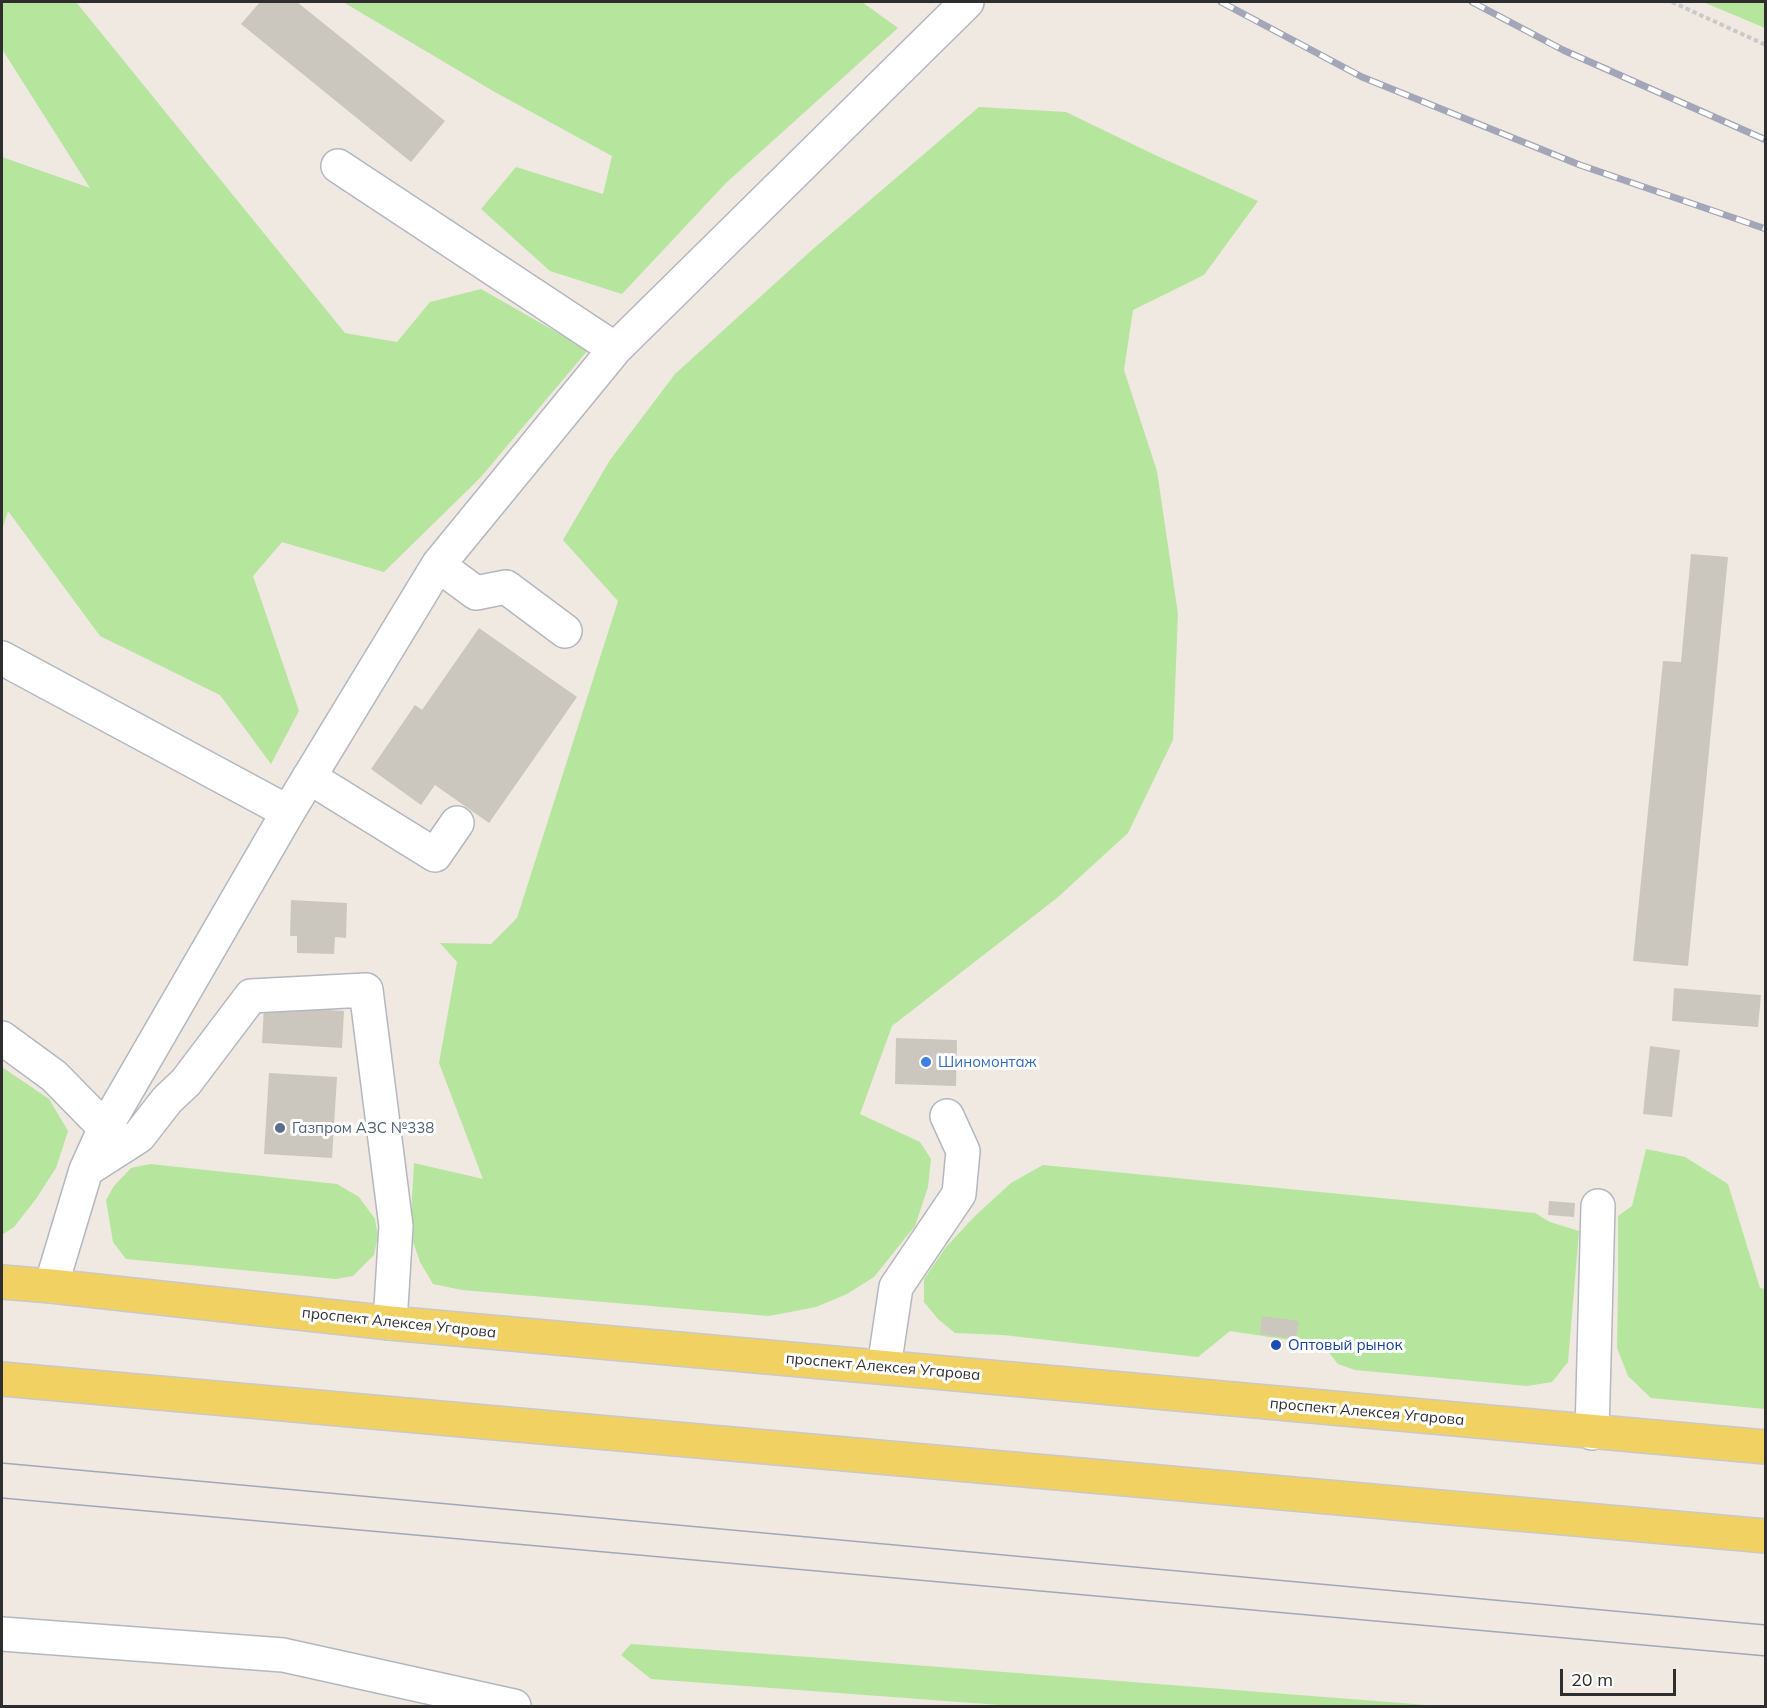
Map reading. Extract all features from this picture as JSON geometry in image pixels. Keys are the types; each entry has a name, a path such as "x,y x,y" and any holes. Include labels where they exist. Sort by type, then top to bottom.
{"main road":[{"name":"проспект Алексея Угарова","path":"2,1282 390,1323 1766,1447"},
{"path":"2,1379 1766,1536"}],"street":[{"path":"51,1286 86,1170 105,1128 288,812 438,565 615,349 967,2"},
{"path":"338,166 615,349"},
{"path":"438,565 476,593 506,587 565,631"},
{"path":"2,658 288,812"},
{"path":"309,777 435,855 457,824"},
{"path":"86,1170 138,1136 167,1100 186,1082 251,996 366,990 396,1226 390,1323"},
{"path":"2,1038 54,1076 105,1128"},
{"path":"884,1367 896,1287 959,1194 963,1151 947,1116"},
{"path":"1592,1433 1598,1206"},
{"path":"2,1634 283,1655 514,1707"}],"path":[{"path":"1672,2 1766,45"}],"green space":[{"path":"2,2 76,2 345,333 397,342 430,302 481,289 588,350 480,478 384,572 282,542 253,576 299,711 271,764 220,695 100,636 8,511 2,530 2,157 90,188 2,49"},
{"path":"343,2 862,2 898,28 726,183 622,294 550,271 481,209 516,167 603,194 612,156 493,91"},
{"path":"1703,2 1765,2 1765,28"},
{"path":"979,107 1066,112 1258,201 1204,275 1133,310 1124,370 1157,471 1178,614 1173,740 1128,833 1057,898 892,1026 860,1114 920,1142 931,1159 928,1187 915,1226 874,1277 847,1294 816,1307 769,1316 462,1290 433,1284 420,1262 410,1233 414,1163 483,1179 439,1063 457,962 440,943 491,944 517,918 618,601 563,540 610,460 675,374 813,249"},
{"path":"2,1067 49,1099 68,1131 56,1168 14,1227 2,1235"},
{"path":"1646,1149 1685,1157 1728,1184 1760,1288 1765,1289 1765,1409 1651,1398 1628,1376 1617,1348 1618,1216 1632,1206"},
{"path":"150,1164 337,1184 359,1197 375,1219 378,1236 374,1255 353,1276 336,1279 126,1259 113,1242 106,1200 114,1186 131,1168"},
{"path":"1043,1165 1535,1213 1550,1222 1579,1231 1568,1362 1552,1382 1527,1386 1355,1370 1338,1364 1323,1345 1230,1331 1198,1357 1003,1335 955,1333 938,1319 924,1302 924,1279 946,1247 975,1216 1011,1183"},
{"path":"631,1644 1440,1706 1013,1706 651,1679 621,1655"}],"building":[{"path":"260,2 297,2 445,121 411,162 241,24"},
{"path":"1691,554 1728,557 1688,966 1633,961 1663,661 1681,662"},
{"path":"479,628 577,697 489,823 435,785 421,805 371,769 415,705 422,710"},
{"path":"291,900 347,903 346,938 335,937 334,954 297,953 297,936 290,936"},
{"path":"1674,988 1761,995 1758,1027 1672,1021"},
{"path":"264,1006 344,1011 342,1048 262,1043"},
{"name":"Шиномонтаж","path":"896,1038 957,1040 956,1086 895,1084"},
{"path":"1650,1046 1680,1050 1672,1117 1643,1114"},
{"path":"269,1073 337,1077 332,1158 264,1154"},
{"path":"1549,1201 1575,1203 1574,1217 1548,1215"},
{"path":"1262,1316 1299,1321 1296,1339 1260,1334"}],"tram line":[{"path":"2,1463 1766,1625"},
{"path":"2,1498 1766,1656"}],"railway":[{"path":"1221,2 1362,77 1580,165 1766,229"},
{"path":"1472,2 1563,50 1766,140"}],"place":[{"name":"Шиномонтаж","path":"926,1062"},
{"name":"Газпром АЗС №338","path":"280,1128"},
{"name":"Оптовый рынок","path":"1276,1345"}]}
